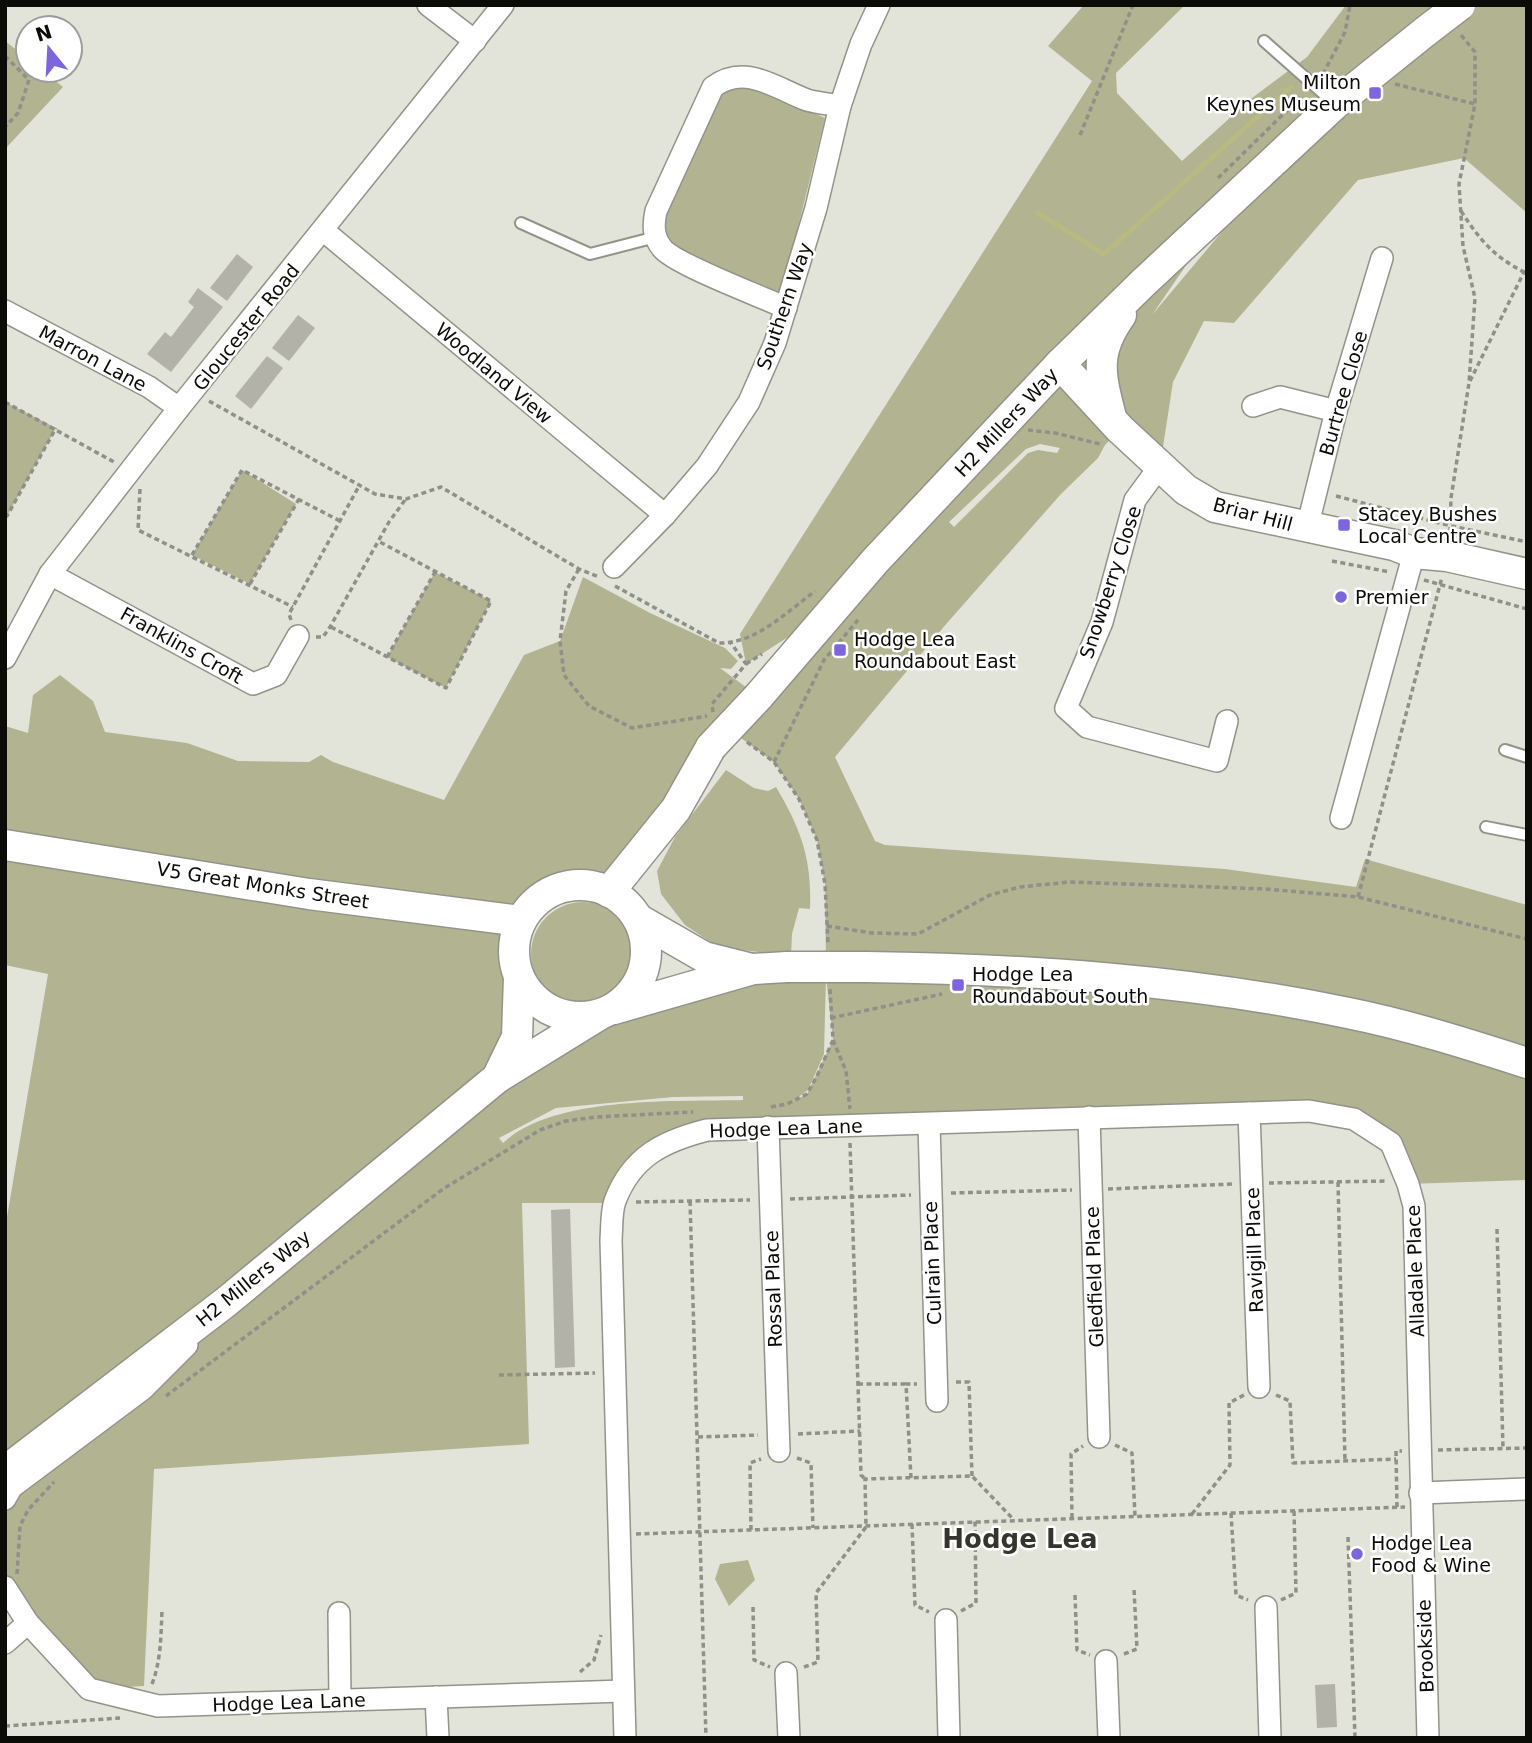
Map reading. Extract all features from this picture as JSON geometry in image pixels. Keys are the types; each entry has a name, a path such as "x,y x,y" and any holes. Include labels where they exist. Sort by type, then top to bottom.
{"street":[{"path":"428,5 474,41"},
{"name":"Gloucester Road","path":"5,658 50,573 503,5"},
{"name":"Southern Way","path":"609,576 707,466 749,402 775,343 816,208 840,106 861,44 879,5"},
{"name":"H2 Millers Way","path":"609,892 676,809 711,747 876,561 1060,364 1143,283 1325,94 1368,78 1426,31 1459,18"},
{"path":"786,308 671,257 656,237 653,225 656,212 713,87 723,79 738,75 752,77 810,101 840,106"},
{"name":"Woodland View","path":"324,231 665,515"},
{"name":"Burtree Close","path":"1307,528 1336,411 1382,258"},
{"path":"1116,424 1101,369 1106,336 1143,283"},
{"name":"Marron Lane","path":"5,311 149,387 179,408"},
{"name":"Briar Hill","path":"1060,364 1160,466 1186,490 1215,508 1394,545 1411,564 1447,556 1527,574"},
{"path":"1252,405 1280,397 1336,411"},
{"name":"Snowberry Close","path":"1160,466 1135,500 1102,622 1066,708 1087,727 1217,761 1227,721"},
{"path":"1341,818 1411,564"},
{"name":"Franklins Croft","path":"50,573 253,684 276,675 298,636"},
{"name":"V5 Great Monks Street","path":"5,845 309,894 521,921"},
{"path":"604,1012 623,1002 641,977 646,948 638,919 625,903 609,892 581,885 556,890 542,897 521,921 514,945 514,958 519,977 534,1000 558,1014 585,1017 604,1012 753,969 866,967 1015,971 1182,986 1349,1013 1527,1063"},
{"path":"638,919 704,957 753,969"},
{"name":"H2 Millers Way","path":"497,1078 517,1037 519,977"},
{"name":"H2 Millers Way","path":"5,1471 226,1301 497,1078 604,1012"},
{"name":"Hodge Lea Lane","path":"625,1738 611,1240 614,1203 627,1177 641,1159 676,1138 767,1117 850,1125 1309,1111"},
{"name":"Alladale Place","path":"1309,1111 1354,1119 1391,1143 1407,1180 1414,1206 1421,1500"},
{"name":"Ravigill Place","path":"1249,1113 1259,1387"},
{"name":"Rossal Place","path":"767,1117 779,1451"},
{"name":"Gledfield Place","path":"1089,1117 1099,1437"},
{"name":"Culrain Place","path":"929,1124 937,1402"},
{"path":"5,1499 12,1487 143,1388 177,1357 226,1301"},
{"path":"1421,1500 1527,1489"},
{"name":"Brookside","path":"1421,1500 1427,1738"},
{"name":"Hodge Lea Lane","path":"6,1589 28,1623 89,1689 158,1706 623,1691"},
{"path":"1266,1607 1270,1738"},
{"path":"339,1613 340,1700"},
{"path":"946,1620 949,1738"},
{"path":"5,1643 28,1623"},
{"path":"1106,1661 1109,1738"},
{"path":"786,1673 789,1738"},
{"path":"436,1697 438,1738"}],"lane":[{"path":"1264,41 1325,94"},
{"path":"521,223 590,254 656,237"},
{"path":"1505,751 1527,757"},
{"path":"1486,827 1527,835"}],"path":[{"path":"1080,135 1133,5"},
{"path":"1218,178 1325,94 1323,74 1345,32 1350,5"},
{"path":"1358,897 1447,556 1451,498 1469,383 1475,298 1463,246 1459,184 1475,104 1475,52 1459,18"},
{"path":"5,56 11,59 29,80 18,113 5,127"},
{"path":"1368,78 1475,104"},
{"path":"1461,211 1479,238 1503,261 1525,272 1469,383"},
{"path":"193,391 375,494 406,499 441,488 579,569 609,576 719,643 731,643 755,634 817,590"},
{"path":"5,402 141,478 138,530 293,607"},
{"path":"1024,430 1055,433 1105,445 1116,424"},
{"path":"5,515 7,516 56,429"},
{"path":"192,555 242,470 340,521"},
{"path":"359,486 289,614 298,636 323,637 378,541 406,499"},
{"path":"1317,491 1451,526 1527,542"},
{"path":"250,584 299,499"},
{"path":"330,626 446,688 491,601 378,541"},
{"path":"1332,561 1411,564 1440,585 1527,609"},
{"path":"579,569 566,591 560,641 564,675 589,706 632,728 713,715 712,704 746,664 731,643"},
{"path":"387,657 435,572"},
{"path":"774,762 824,660 859,619"},
{"path":"741,738 774,762 799,799 817,840 825,884 828,952"},
{"path":"827,926 872,933 918,934 990,895 1020,887 1070,882 1266,889 1358,897 1527,939"},
{"path":"753,1607 754,1661 786,1673 818,1662 816,1593 866,1527 865,1479 861,1475 850,1125 846,1071 833,1040 830,978"},
{"path":"831,1018 948,992"},
{"path":"767,1117 807,1094 833,1040"},
{"path":"165,1397 443,1189 540,1130 566,1121 596,1117 697,1112"},
{"path":"614,1203 1407,1180"},
{"path":"1338,1182 1345,1461"},
{"path":"690,1201 706,1738"},
{"path":"1497,1229 1503,1448"},
{"path":"499,1375 615,1373"},
{"path":"858,1384 906,1384"},
{"path":"1192,1514 1230,1465 1229,1403 1259,1387 1290,1401 1293,1463 1396,1459"},
{"path":"1072,1518 1071,1454 1099,1437 1132,1452 1135,1516"},
{"path":"751,1530 750,1463 779,1451 811,1463 813,1528"},
{"path":"865,1479 972,1476 1014,1520"},
{"path":"6,1589 16,1578 20,1526 28,1510 57,1478"},
{"path":"620,1535 1231,1513 1421,1500"},
{"path":"1231,1513 1236,1595 1266,1607 1296,1593 1294,1510"},
{"path":"912,1523 915,1605 946,1620 976,1602 975,1521"},
{"path":"1348,1536 1355,1738"},
{"path":"1075,1595 1077,1650 1106,1661 1137,1650 1134,1589"},
{"path":"141,1701 151,1688 156,1673 162,1610"},
{"path":"577,1674 594,1660 601,1635"},
{"path":"5,1726 122,1717"}],"green space":[{"path":"1084,5 1185,5 1116,73 1117,93 1182,161 1252,98 1307,57 1346,5 1527,5 1527,213 1464,158 1358,180 1234,323 1204,321 1173,382 1160,466 1120,429 1105,445 1098,458 1061,494 947,623 835,757 875,841 885,845 1225,869 1356,887 1365,859 1527,905 1527,1180 1408,1184 1391,1143 1354,1119 676,1138 614,1203 522,1203 529,1444 154,1469 144,1686 89,1689 5,1587 5,1229 48,974 5,965 5,726 28,733 33,695 60,675 93,701 105,732 187,743 238,761 309,762 321,755 333,762 444,800 524,655 560,641 583,577 650,613 725,648 738,661 731,669 720,668 758,696 809,636 788,637 746,664 740,634 1092,81 1048,46","holes":["1328,112 1152,315 1189,261 1068,358","1040,444 1060,448 1057,453 1038,450 1028,453 954,527 949,522 1026,449","730,730 774,762 799,799 817,840 825,884 826,967 642,996 503,1066 518,980 514,943 518,926 526,912 536,901 562,889 593,888 609,892","826,976 833,1040 807,1094 793,1101 808,1090 824,1054","743,1096 743,1100 651,1102 584,1109 553,1116 525,1127 503,1143 499,1138 556,1108 673,1097"]},
{"path":"5,41 14,48 14,84 59,84 63,87 5,149"},
{"path":"749,84 825,118 781,296 669,248 663,227 669,205 711,108 728,88"},
{"path":"5,402 56,428 7,516 5,515"},
{"path":"242,470 296,504 250,584 192,555"},
{"path":"435,572 491,601 446,688 387,657"},
{"path":"726,770 754,788 768,791 776,787 803,845 809,875 810,909 799,908 792,934 791,956 718,947 685,925 661,894 657,871 675,837"},
{"path":"583,902 603,906 620,917 631,934 635,954 631,974 620,991 603,1002 583,1006 563,1002 546,991 535,974 531,954 535,934 546,917 563,906"},
{"path":"748,1560 755,1580 729,1606 715,1579 720,1564"}],"building":[{"path":"237,254 253,267 227,301 210,288"},
{"path":"198,288 223,307 171,372 147,354 165,332 171,337 194,307 188,302"},
{"path":"298,315 315,328 289,361 272,348"},
{"path":"267,356 283,368 251,409 235,396"},
{"path":"570,1209 575,1367 555,1368 551,1210"},
{"path":"1335,1684 1337,1727 1317,1728 1315,1685"}],"waterway":[{"path":"1038,213 1104,254 1291,87"}],"place":[{"name":"Milton Keynes Museum","path":"1375,93"},
{"name":"Stacey Bushes Local Centre","path":"1344,525"},
{"name":"Premier","path":"1341,597"},
{"name":"Hodge Lea Roundabout East","path":"840,650"},
{"name":"Hodge Lea Roundabout South","path":"958,985"},
{"name":"Hodge Lea Food & Wine","path":"1357,1554"}],"district":[{"name":"Hodge Lea","path":"1020,1539"}]}
